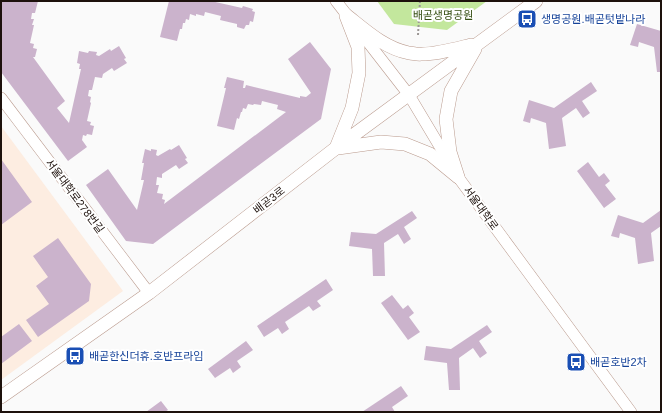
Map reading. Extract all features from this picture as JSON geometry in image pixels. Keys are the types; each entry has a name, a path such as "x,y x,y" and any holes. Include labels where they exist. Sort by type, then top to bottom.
{"main road":[{"name":"배곧3로","path":"1,397 149,293 336,148 536,1"},
{"path":"346,15 371,35 390,47 420,55 449,51 478,43"},
{"path":"346,15 358,47 359,74 352,108 336,148 381,142 405,144 430,154 458,177"},
{"path":"458,177 450,152 446,119 451,91 478,43"}],"street":[{"name":"서울대학로","path":"336,1 409,94 458,177 631,412"},
{"name":"서울대학로278번길","path":"1,98 149,293"}],"path":[{"path":"418,35 420,1"}],"shaded area":[{"path":"1,126 123,291 1,380"}],"green space":[{"name":"배곧생명공원","path":"377,1 487,1 447,30 394,24"}],"building":[{"path":"1,1 38,1 35,13 32,13 31,19 34,19 32,25 34,25 30,43 34,44 33,48 37,49 35,57 33,57 65,101 57,108 69,123 81,69 79,69 80,64 77,63 79,51 88,53 89,51 97,52 96,55 99,56 110,49 111,51 119,46 126,58 124,59 127,63 114,71 112,68 103,74 102,78 95,77 92,90 89,90 88,96 91,97 91,103 87,121 91,122 90,125 94,126 92,135 83,135 82,140 87,147 68,161 1,72"},
{"path":"169,1 211,1 242,8 243,6 253,9 252,11 255,12 253,22 250,21 249,25 246,25 244,29 237,27 237,24 220,20 221,16 205,12 204,16 190,14 189,20 186,19 185,23 183,23 182,29 180,29 177,41 160,37"},
{"path":"637,24 661,31 661,72 657,72 654,47 639,42 638,47 630,45"},
{"path":"310,42 331,69 321,119 153,244 126,241 86,185 108,169 137,210 144,180 141,180 145,149 151,151 151,149 157,150 156,155 158,156 179,145 187,158 185,159 188,163 179,169 176,165 162,174 162,178 157,177 156,185 159,185 157,193 163,194 162,199 165,200 164,204 286,112 277,109 278,105 262,101 261,105 248,104 246,109 243,108 239,119 237,118 234,130 217,126 226,88 224,88 227,77 244,81 243,88 245,88 246,85 300,98 300,96 306,97 311,93 288,59"},
{"path":"591,82 597,91 582,101 590,113 583,118 576,108 562,118 566,146 549,149 546,123 531,118 530,123 523,121 529,100 554,108"},
{"path":"1,159 32,202 1,225"},
{"path":"588,162 599,177 604,173 610,181 605,185 616,199 604,208 577,171"},
{"path":"661,210 661,226 651,233 654,261 638,264 635,238 620,233 619,238 611,236 618,215 643,223"},
{"path":"412,211 417,218 404,227 411,239 404,244 398,234 384,243 385,276 373,276 372,249 349,246 351,232 376,234"},
{"path":"58,238 91,284 89,301 38,337 26,320 49,304 36,286 48,277 33,256"},
{"path":"326,279 333,290 317,301 321,306 313,311 309,306 285,322 289,329 282,334 278,328 264,337 257,326"},
{"path":"392,295 403,309 408,305 414,313 409,317 420,332 408,340 381,303"},
{"path":"19,324 32,341 1,364 1,337"},
{"path":"487,325 492,332 479,341 487,353 480,358 473,348 459,358 460,390 449,390 447,363 424,360 426,346 451,349"},
{"path":"246,341 253,350 237,361 241,367 233,373 230,368 215,378 208,369"},
{"path":"401,386 408,396 392,407 395,412 362,412"},
{"path":"161,401 168,410 165,412 146,412"}],"place":[{"name":"생명공원.배곧텃밭나라","path":"527,19"},
{"name":"배곧한신더휴.호반프라임","path":"75,356"},
{"name":"배곧호반2차","path":"576,362"}]}
